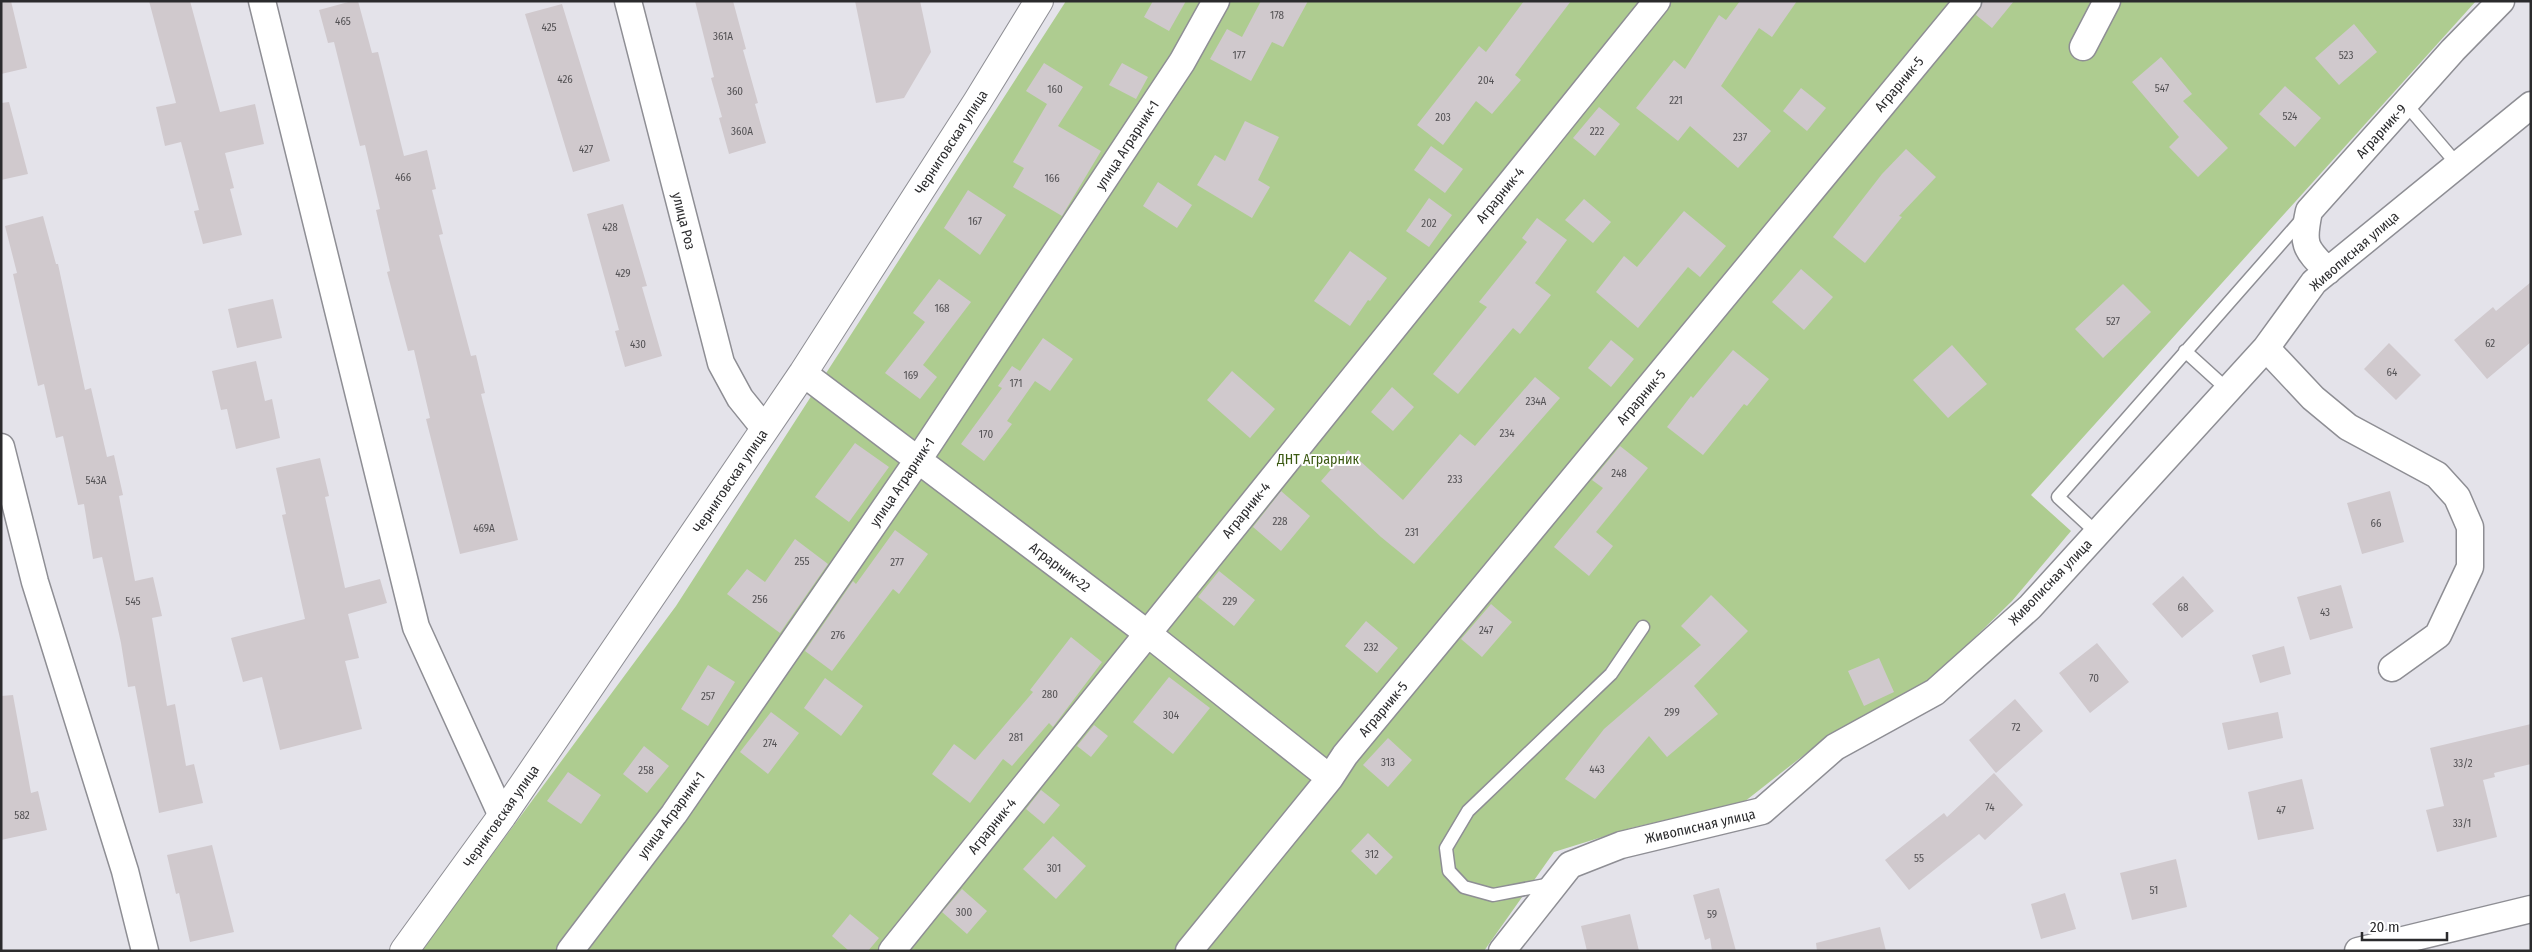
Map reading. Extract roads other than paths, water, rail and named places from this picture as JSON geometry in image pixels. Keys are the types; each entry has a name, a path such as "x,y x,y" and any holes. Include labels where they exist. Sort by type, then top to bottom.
{"street":[{"path":"262,1 416,627 502,816"},
{"name":"улица Роз","path":"628,1 721,363 740,398 765,429"},
{"name":"улица Аграрник-1","path":"570,951 674,814 918,460 1182,62 1216,1"},
{"name":"Аграрник-4","path":"892,951 1146,633 1657,1"},
{"name":"Аграрник-5","path":"1189,951 1322,771 1344,755 1968,1"},
{"path":"2083,47 2107,1"},
{"name":"Аграрник-9","path":"2309,211 2501,1"},
{"name":"Черниговская улица","path":"404,951 502,816 803,373 977,102 1036,3"},
{"name":"Живописная улица","path":"1502,951 1570,865 1621,845 1762,811 1835,747 1935,692 2030,607 2266,348 2314,282 2531,105"},
{"path":"2309,211 2304,234 2308,252 2328,271"},
{"path":"2266,348 2313,398 2348,427 2437,475 2457,497 2470,527 2470,567 2438,635 2392,668"},
{"name":"Аграрник-22","path":"803,373 1146,633 1322,771"},
{"path":"1,447 35,582 125,871 146,951"},
{"path":"2358,951 2531,909"}],"lane":[{"path":"2405,104 2457,164"},
{"path":"2097,533 2058,497 2309,211"},
{"path":"2185,351 2228,390"},
{"path":"1556,883 1492,895 1464,888 1449,871 1446,848 1468,811 1611,674 1643,627"}],"park label":[{"name":"ДНТ Аграрник","path":"1318,459"}]}
